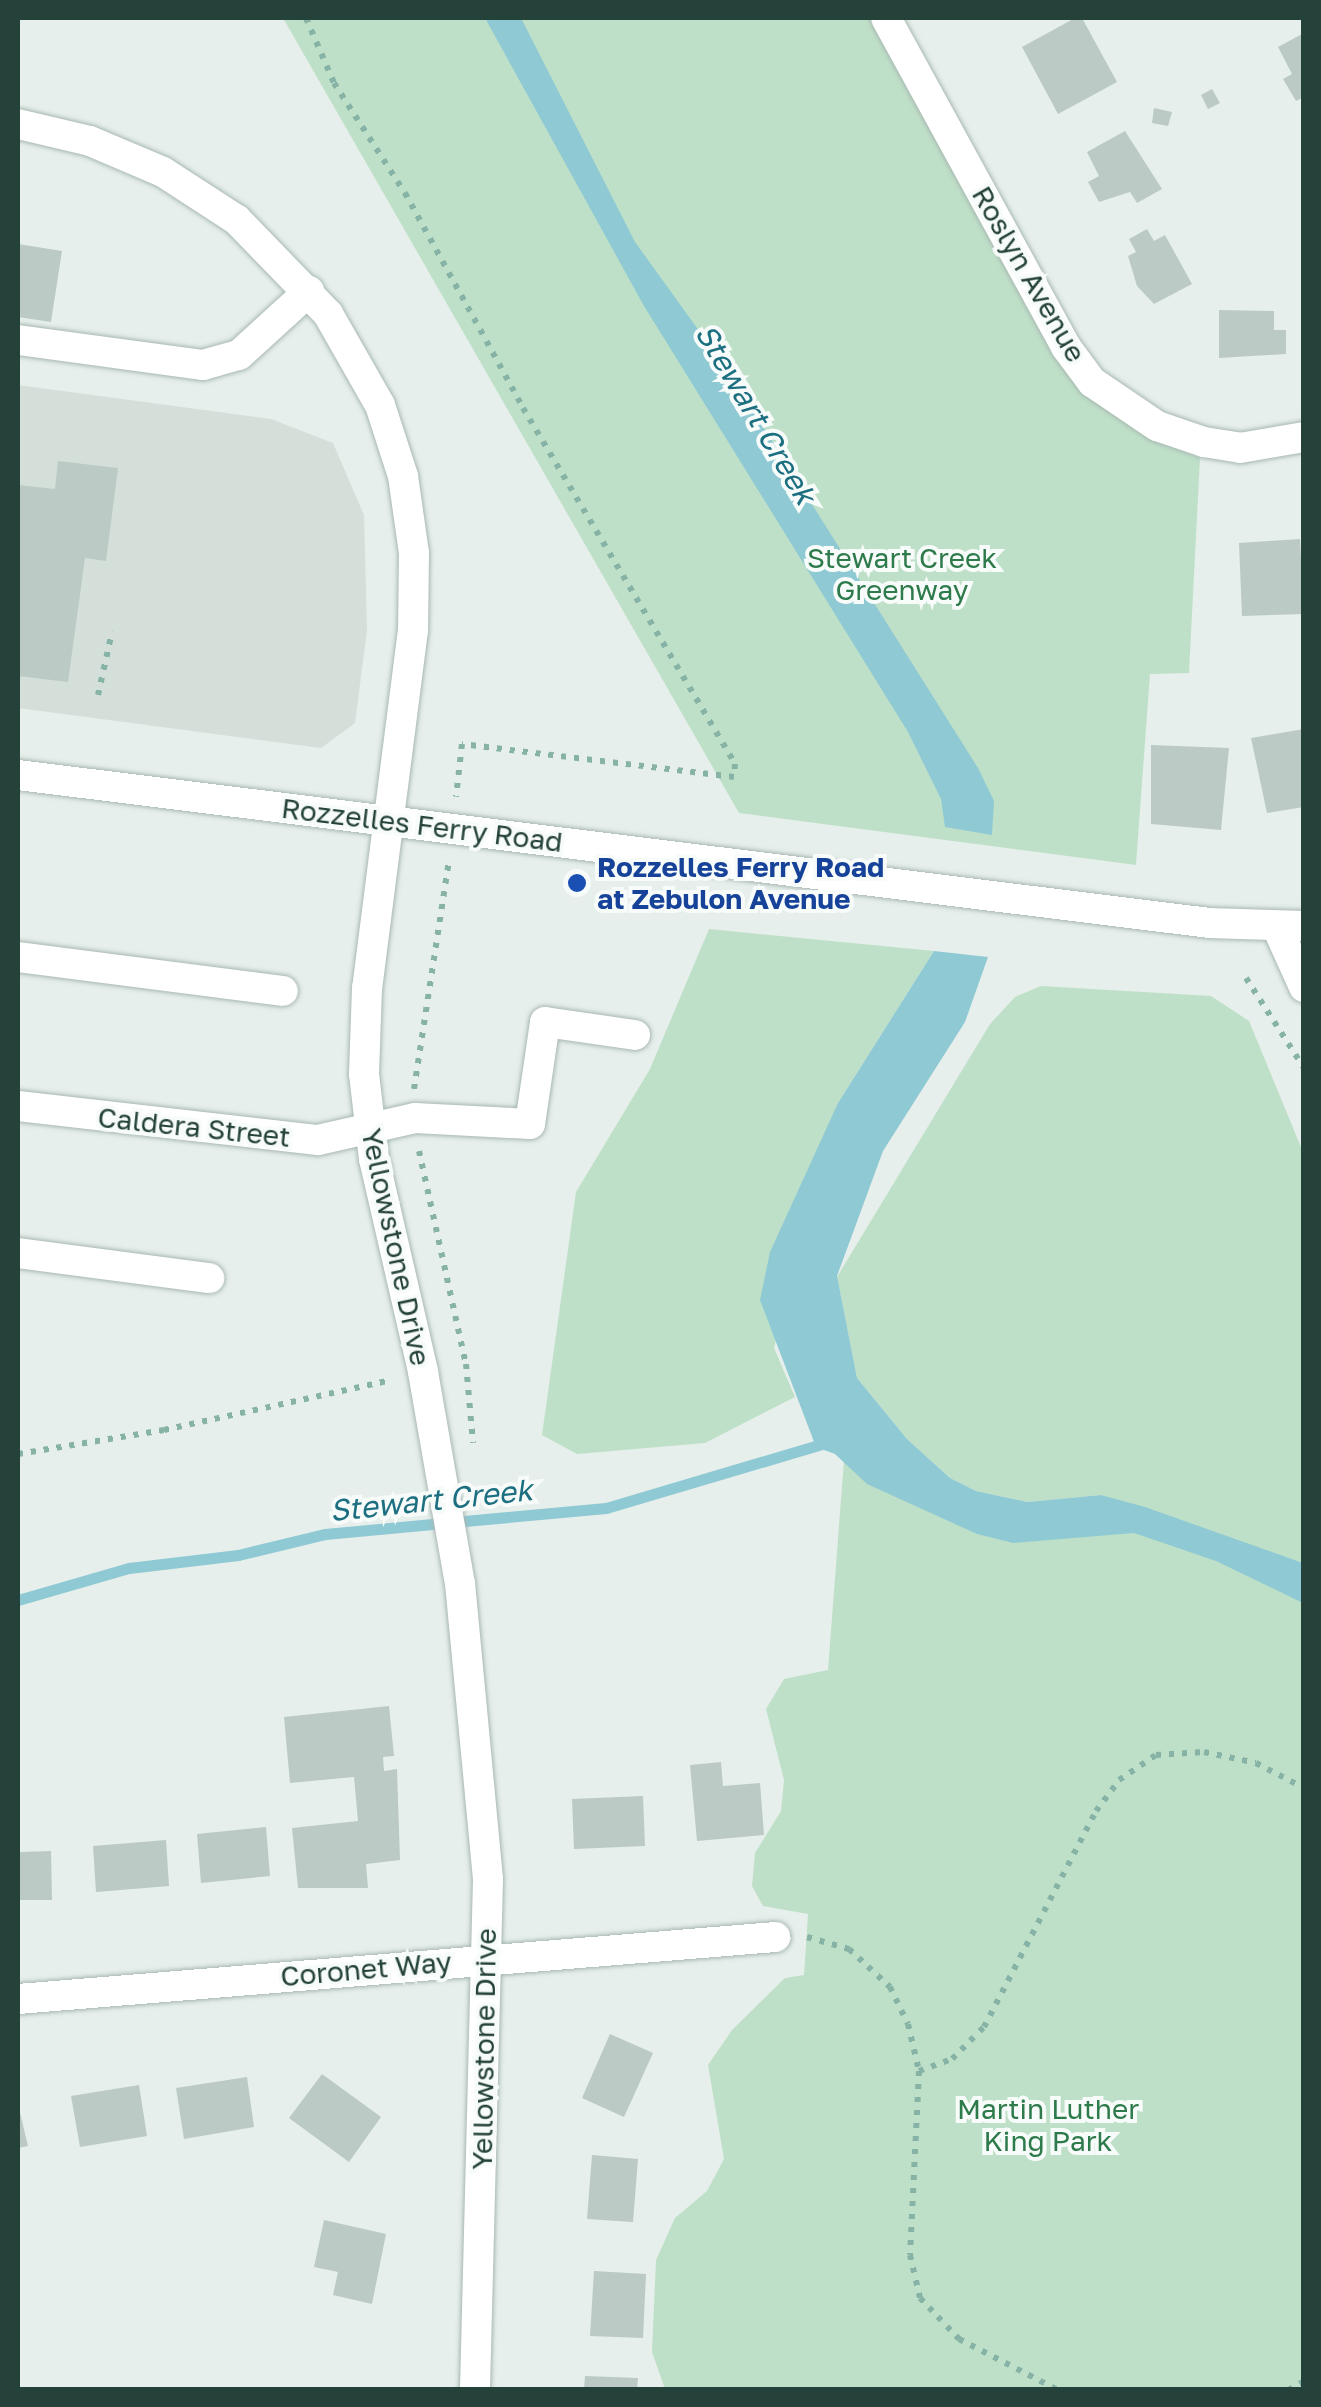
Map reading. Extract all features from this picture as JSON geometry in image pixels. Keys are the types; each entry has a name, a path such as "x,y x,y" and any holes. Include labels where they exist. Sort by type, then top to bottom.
{"street":[{"name":"Roslyn Avenue","path":"886,18 1066,347 1092,382 1157,426 1204,442 1240,448 1304,437"},
{"name":"Yellowstone Drive","path":"18,124 90,141 163,172 238,220 309,291 365,372 403,476 414,553 414,630 367,988 369,1126 439,1454 460,1583 488,1879 475,2390"},
{"path":"18,340 203,365 239,355 309,291"},
{"name":"Rozzelles Ferry Road","path":"18,775 1290,926"},
{"path":"1290,926 1304,987"},
{"path":"18,958 283,991"},
{"name":"Caldera Street","path":"18,1106 261,1137 318,1140 415,1118 530,1124 545,1022 634,1036"},
{"path":"18,1253 209,1278"},
{"name":"Coronet Way","path":"18,1999 775,1937"}],"path":[{"path":"306,18 334,83 405,192 522,408 730,746 734,777 462,744 458,786"},
{"path":"98,695 112,632"},
{"path":"448,874 415,1118 466,1364 473,1447"},
{"path":"1246,978 1304,1068"},
{"path":"18,1454 164,1430 397,1379"},
{"path":"919,2070 952,2059 984,2027 1096,1811 1119,1780 1156,1755 1204,1752 1256,1763 1304,1788"},
{"path":"775,1937 849,1949 890,1987 919,2070 910,2255 920,2298 959,2339 1058,2390"},
{"path":"1288,2390 1304,2381"}],"shaded area":[{"path":"18,385 271,419 333,443 364,515 367,630 355,723 321,748 18,708"}],"green space":[{"name":"Stewart Creek Greenway","path":"283,18 873,18 1077,385 1140,433 1200,458 1189,673 1150,674 1136,865 739,813"},
{"path":"709,929 934,951 838,1103 774,1348 795,1397 705,1443 577,1454 542,1435 576,1192 650,1069"},
{"path":"1041,986 1211,996 1249,1021 1303,1152 1303,1563 1102,1495 1028,1502 976,1491 950,1478 907,1439 857,1378 837,1277 990,1024 1015,997"},
{"name":"Martin Luther King Park","path":"846,1434 952,1494 1119,1513 1303,1584 1303,2389 665,2389 652,2352 656,2260 675,2218 707,2191 724,2159 708,2065 732,2030 785,1978 804,1975 808,1914 763,1906 752,1886 755,1853 781,1811 784,1780 766,1709 784,1679 828,1670"}],"water":[{"path":"485,18 521,18 635,242 728,371 978,768 994,801 992,835 945,827 941,799 908,732 644,306"},
{"path":"934,951 988,957 965,1022 883,1151 837,1276 857,1378 907,1439 950,1478 976,1491 1028,1502 1101,1495 1145,1507 1303,1563 1303,1603 1216,1561 1134,1533 1013,1543 977,1534 867,1484 835,1454 816,1447 760,1300 770,1252 838,1103"}],"building":[{"path":"1075,18 1082,18 1117,82 1058,114 1022,47"},
{"path":"1304,33 1304,97 1296,101 1283,79 1292,74 1278,47"},
{"path":"1212,89 1220,103 1208,109 1201,95"},
{"path":"1154,108 1172,112 1168,126 1152,123"},
{"path":"1125,131 1162,189 1137,203 1130,192 1099,202 1088,182 1099,176 1087,152"},
{"path":"1147,229 1154,241 1165,235 1192,284 1154,304 1137,286 1128,256 1136,252 1129,239"},
{"path":"18,244 62,251 51,322 18,317"},
{"path":"1219,310 1274,311 1274,330 1286,330 1286,354 1219,358"},
{"path":"58,461 118,468 106,561 85,558 68,682 18,676 18,485 55,489"},
{"path":"1300,539 1304,614 1242,616 1239,543"},
{"path":"1304,729 1304,807 1267,813 1251,738"},
{"path":"1151,745 1229,748 1221,830 1151,824"},
{"path":"389,1706 394,1756 383,1757 384,1771 397,1769 400,1860 366,1864 368,1888 298,1888 292,1828 358,1821 354,1777 290,1783 284,1717"},
{"path":"721,1762 723,1786 760,1783 764,1835 697,1841 690,1765"},
{"path":"643,1796 645,1846 574,1849 572,1799"},
{"path":"266,1827 270,1876 201,1883 197,1834"},
{"path":"166,1840 169,1886 96,1892 93,1846"},
{"path":"51,1851 52,1900 18,1900 18,1852"},
{"path":"610,2034 653,2053 624,2117 582,2098"},
{"path":"322,2074 381,2117 349,2162 289,2118"},
{"path":"247,2077 254,2127 184,2139 176,2088"},
{"path":"139,2085 147,2136 80,2147 71,2096"},
{"path":"18,2104 28,2146 18,2148"},
{"path":"592,2155 638,2159 633,2222 587,2219"},
{"path":"324,2220 386,2234 372,2304 333,2295 338,2272 314,2267"},
{"path":"594,2271 646,2274 643,2338 590,2336"},
{"path":"585,2376 638,2378 637,2390 584,2390"}],"waterway":[{"name":"Stewart Creek","path":"18,1600 129,1568 238,1555 325,1534 606,1508 829,1442"}],"place":[{"name":"Rozzelles Ferry Road at Zebulon Avenue","path":"577,883"}]}
